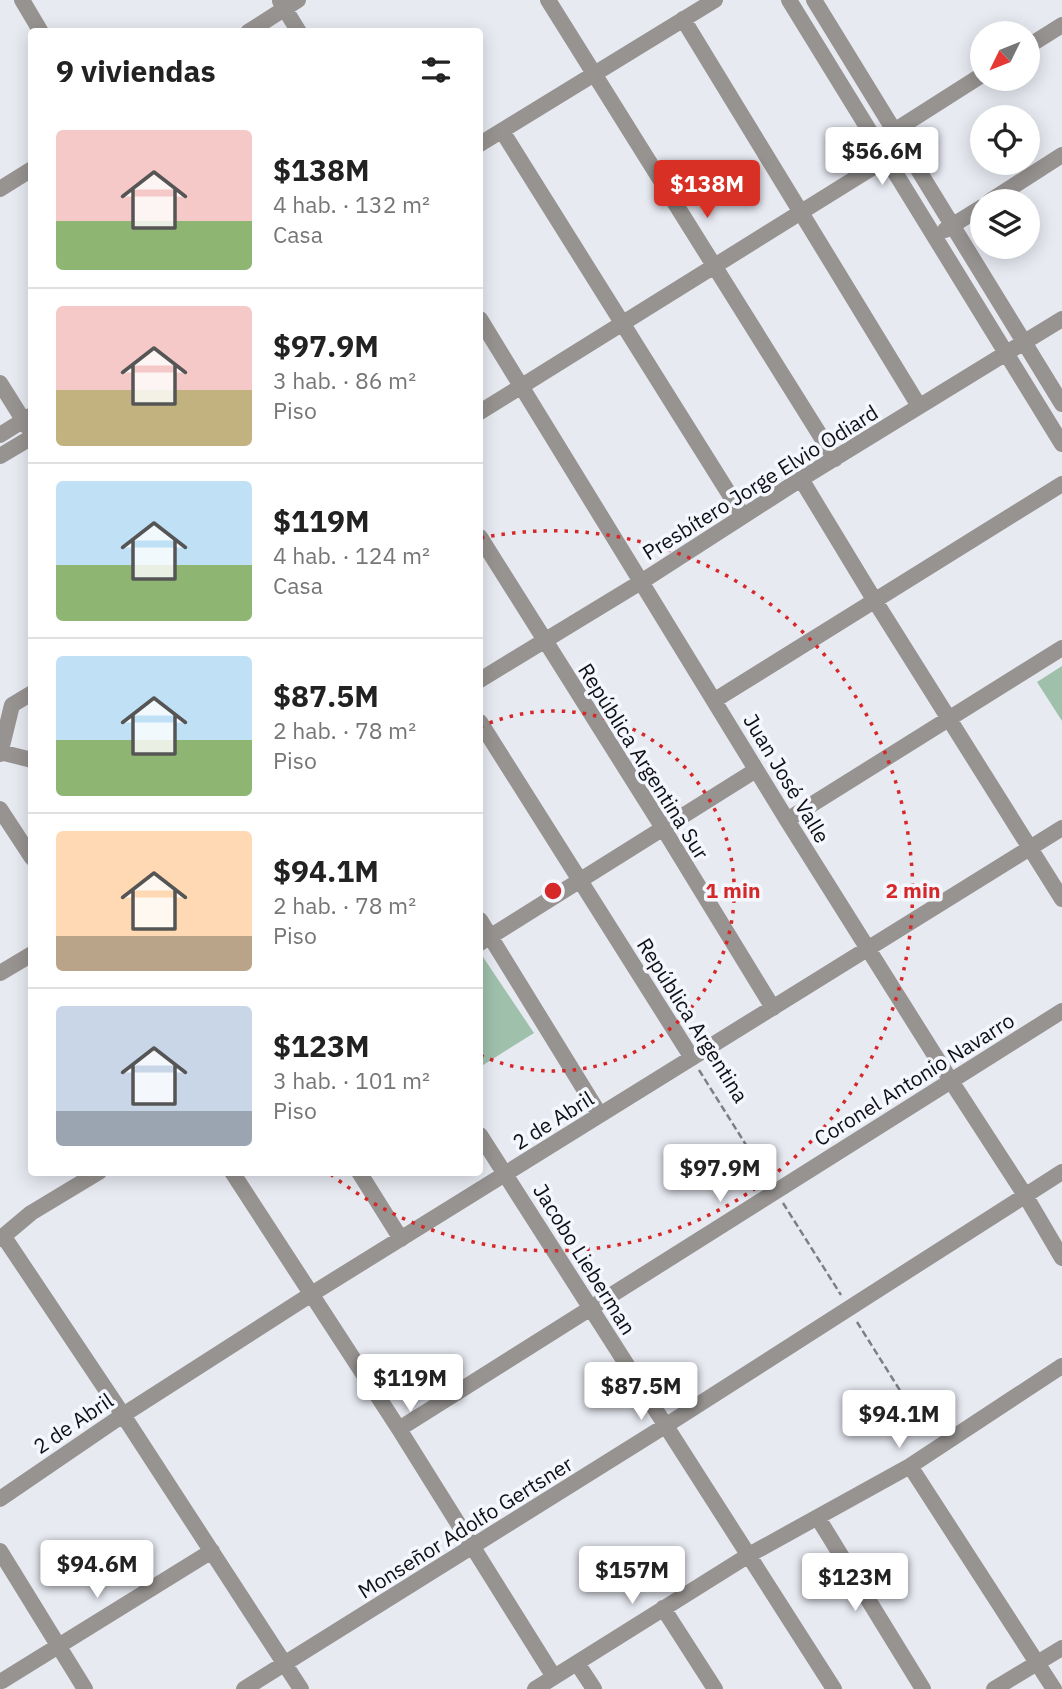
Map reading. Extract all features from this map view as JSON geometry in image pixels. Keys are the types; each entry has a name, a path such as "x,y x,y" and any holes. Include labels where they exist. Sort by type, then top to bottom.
{"street":[{"path":"22,0 39,28"},
{"path":"548,0 835,459"},
{"path":"483,142 715,0"},
{"path":"789,0 1062,444"},
{"path":"814,0 1062,404"},
{"path":"253,28 287,3 297,28"},
{"path":"683,19 919,406"},
{"path":"1040,39 1062,25"},
{"path":"894,131 970,83"},
{"path":"502,131 743,516"},
{"path":"483,410 904,148"},
{"path":"1009,189 1062,155"},
{"path":"0,189 28,172"},
{"path":"935,236 970,214"},
{"name":"Presbítero Jorge Elvio Odiard","path":"483,678 1062,319"},
{"name":"Juan José Valle","path":"483,324 756,770 1025,1195 1062,1258"},
{"path":"0,383 28,425"},
{"path":"0,435 28,427"},
{"path":"0,456 28,428"},
{"path":"801,479 874,601 1062,899"},
{"path":"715,700 1062,484"},
{"name":"República Argentina Sur","path":"483,542 773,1008"},
{"path":"787,820 1062,648"},
{"path":"28,695 6,703 0,753 28,759"},
{"name":"República Argentina","path":"483,727 692,1058"},
{"path":"600,1115 485,940 756,770"},
{"path":"0,809 28,852"},
{"name":"2 de Abril","path":"0,1499 123,1415 310,1295 1062,828"},
{"path":"0,973 28,956"},
{"name":"Coronel Antonio Navarro","path":"398,1429 1062,1011"},
{"name":"Jacobo Lieberman","path":"483,1140 834,1689"},
{"name":"Monseñor Adolfo Gertsner","path":"244,1689 472,1548 1062,1172"},
{"path":"92,1176 31,1213 2,1238 123,1415 301,1689"},
{"path":"235,1176 554,1678"},
{"path":"362,1176 401,1239"},
{"path":"535,1689 749,1555 910,1466 1062,1366"},
{"path":"910,1466 1054,1689"},
{"path":"818,1518 923,1689"},
{"path":"0,1551 85,1689"},
{"path":"2,1681 212,1552"},
{"path":"663,1608 715,1689"},
{"path":"994,1689 1062,1648"},
{"path":"577,1663 594,1689"}],"path":[{"name":"República Argentina","path":"692,1058 936,1449"}],"green space":[{"path":"1062,666 1062,721 1037,682"},
{"path":"483,957 534,1033 483,1065"}]}
